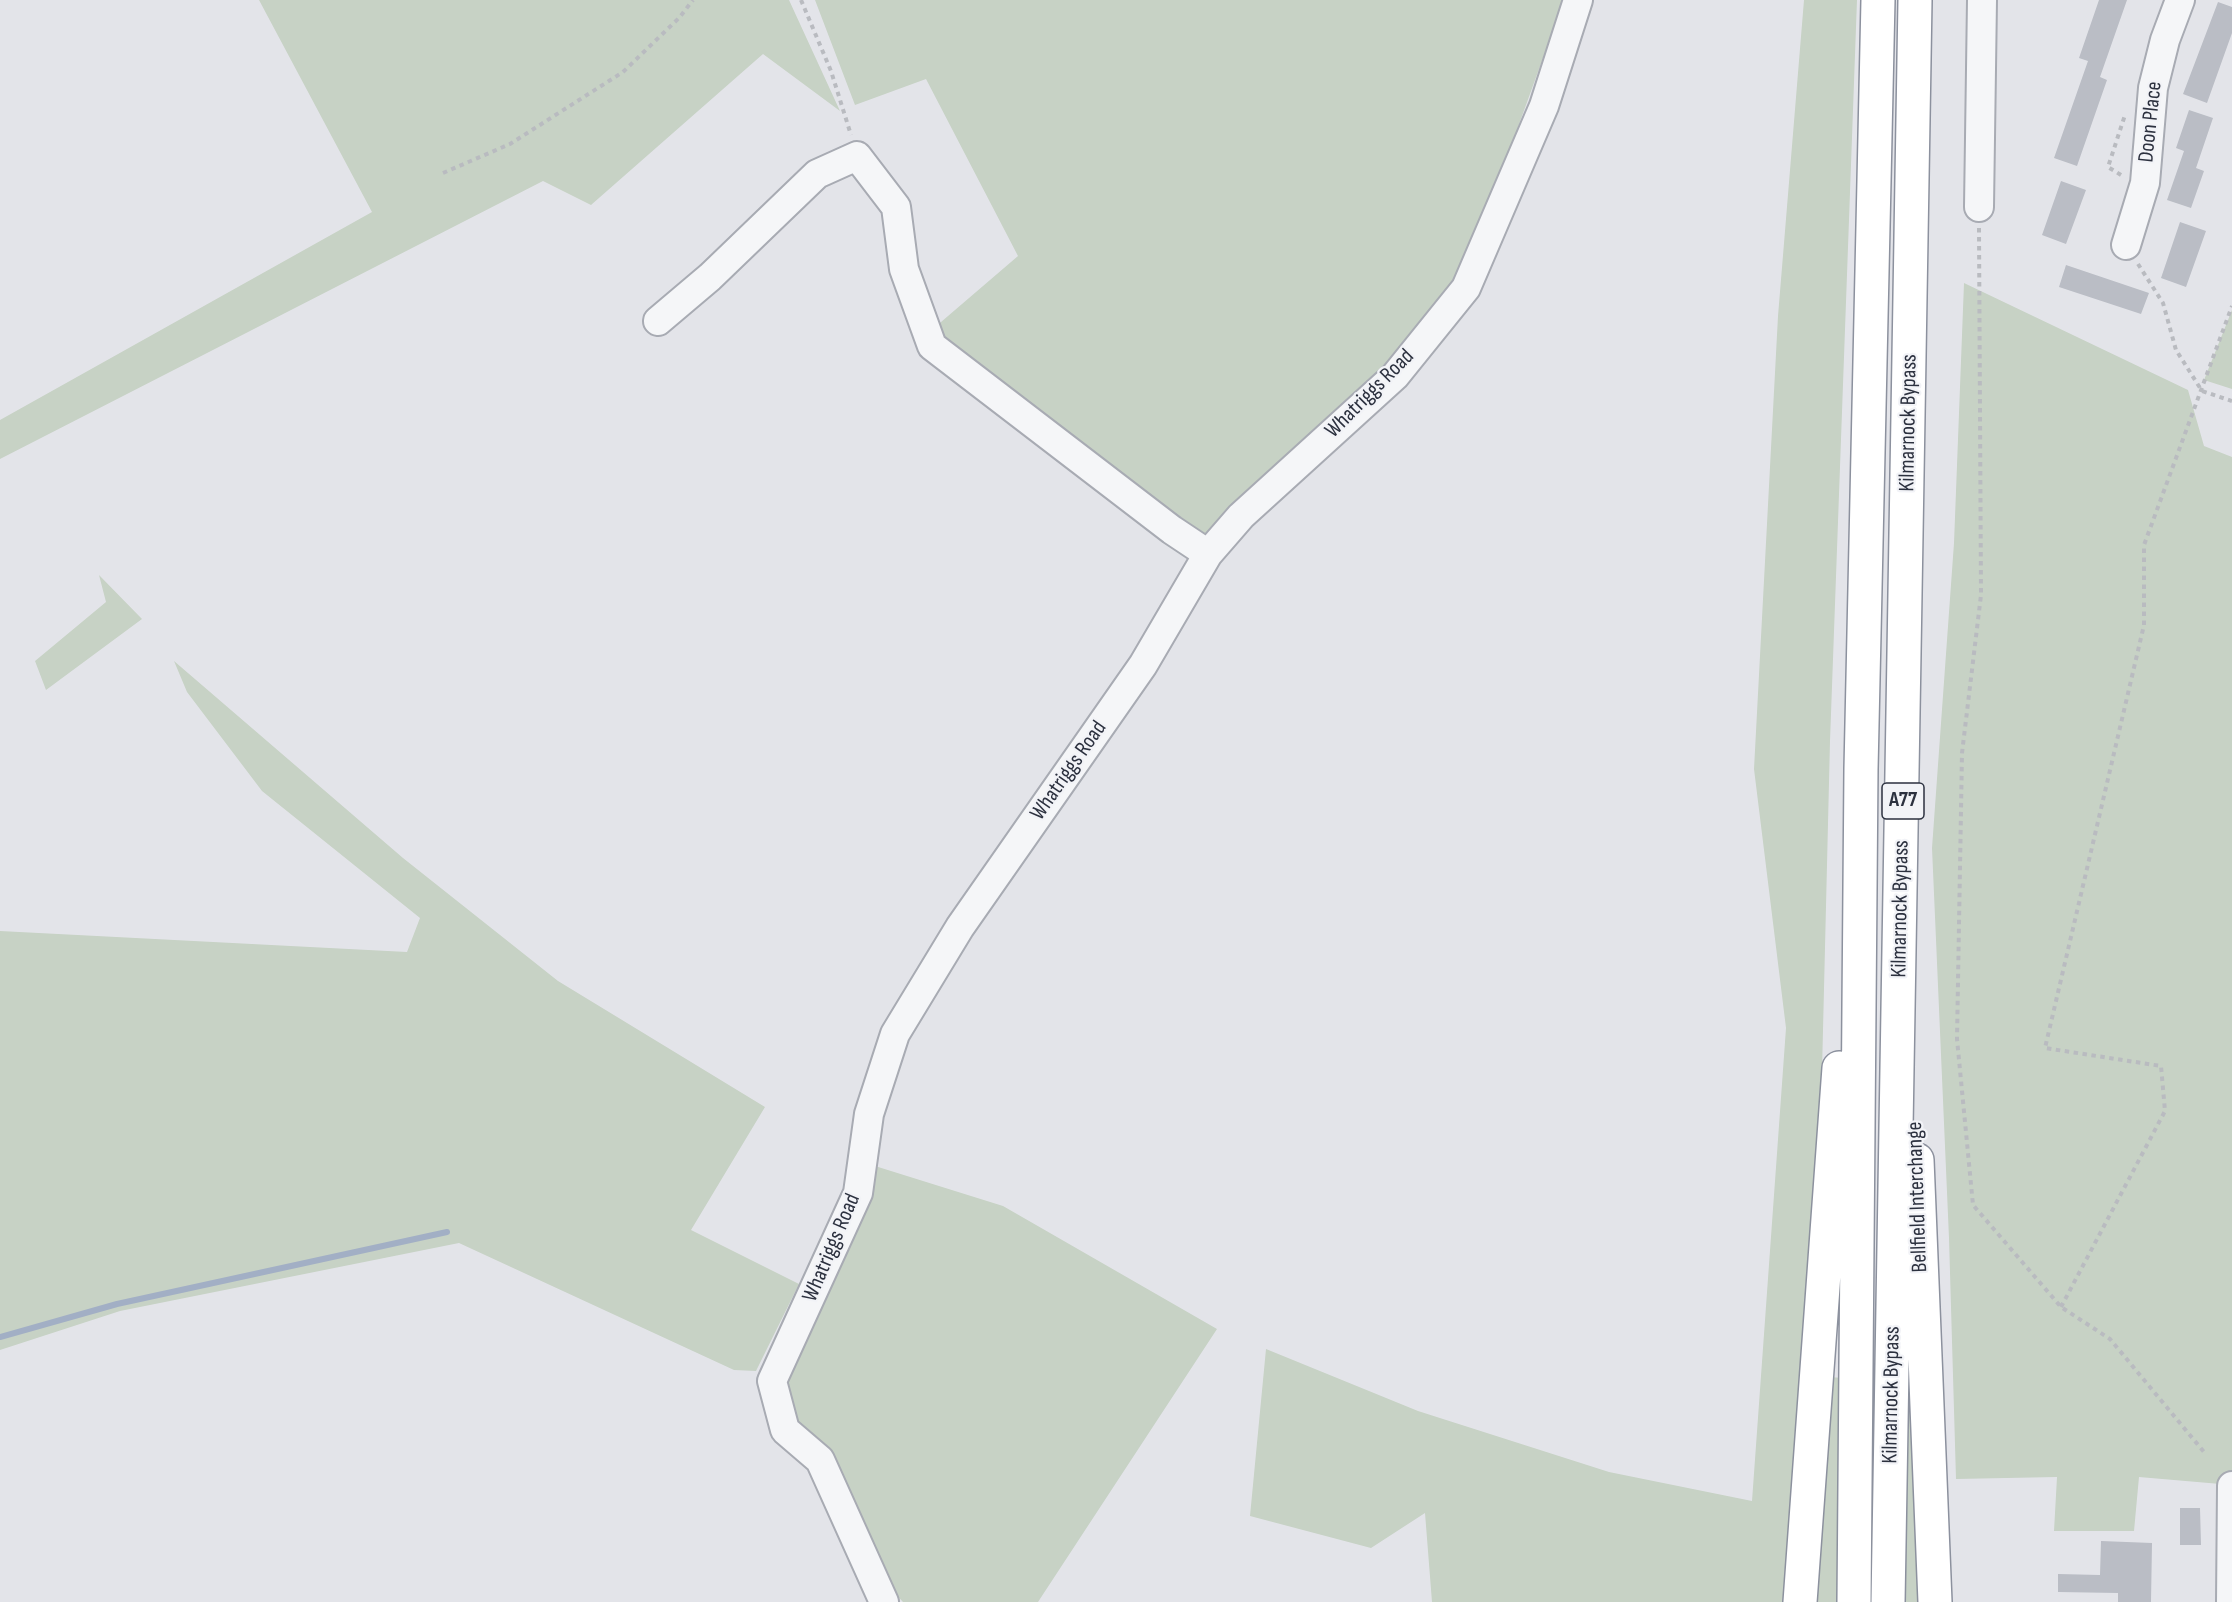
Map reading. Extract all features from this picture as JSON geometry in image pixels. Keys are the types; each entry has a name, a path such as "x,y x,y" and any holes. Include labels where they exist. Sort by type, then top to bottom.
{"highway":[{"name":"Kilmarnock Bypass","path":"1854,1602 1861,769 1878,0"},
{"name":"Kilmarnock Bypass","path":"1888,1602 1904,793 1915,0"},
{"name":"A77","path":"1800,1602 1861,769"},
{"name":"Bellfield Interchange","path":"1904,793 1925,1405 1935,1602"}],"street":[{"name":"Whatriggs Road","path":"884,1602 820,1460 785,1430 772,1381 858,1193 869,1114 895,1034 960,927 1143,665 1208,554 1241,516 1395,376 1466,288 1544,106 1578,0"},
{"path":"1979,207 1982,0"},
{"name":"Doon Place","path":"2126,245 2145,183 2153,88 2165,40 2180,0"},
{"path":"658,321 710,278 817,174 857,156 896,207 903,269 932,346 1172,530 1208,554"},
{"path":"2231,1602 2232,1486"}],"path":[{"path":"443,173 510,144 623,72 679,18 693,0"},
{"path":"801,0 831,71 857,156"},
{"path":"1979,207 1981,584 1962,753 1957,1040 1973,1205 2061,1307 2110,1339 2204,1452"},
{"path":"2126,245 2163,303 2176,350 2202,390 2232,401"},
{"path":"2061,1307 2165,1110 2161,1066 2045,1048 2144,625 2145,545 2232,306"}],"shaded area":[{"path":"259,0 789,0 840,111 763,54 591,205 543,181 0,459 0,420 372,212"},
{"path":"815,0 1564,0 1472,254 1410,340 1207,539 937,342 934,328 1018,256 926,79 855,105"},
{"path":"1804,0 1857,0 1830,741 1816,1319 1791,1602 1432,1602 1425,1513 1371,1548 1250,1516 1266,1349 1418,1411 1609,1472 1752,1501 1786,1028 1754,769 1778,316"},
{"path":"1964,283 2188,390 2204,446 2232,457 2232,1485 2139,1477 2134,1531 2054,1531 2057,1477 1956,1479 1949,1238 1932,848 1954,543"},
{"path":"2232,310 2232,389 2204,380"},
{"path":"99,575 142,619 46,690 35,661 106,602"},
{"path":"174,661 403,858 558,981 765,1107 691,1230 799,1284 756,1371 734,1370 459,1243 120,1311 0,1350 0,931 407,952 420,918 262,791 187,692"},
{"path":"875,1166 1003,1206 1217,1329 1038,1602 903,1602 891,1589 823,1447 787,1409 787,1377"},
{"path":"1829,1377 1843,1378 1841,1602 1813,1602"},
{"path":"1903,1384 1914,1384 1924,1602 1900,1602"}],"building":[{"path":"2099,0 2127,0 2100,77 2107,80 2077,166 2054,158 2088,61 2079,58"},
{"path":"2218,2 2232,7 2232,33 2207,103 2183,94"},
{"path":"2189,110 2213,118 2196,168 2204,171 2191,208 2167,200 2184,151 2176,148"},
{"path":"2061,181 2086,190 2066,244 2042,235"},
{"path":"2180,222 2206,231 2186,287 2161,278"},
{"path":"2066,265 2149,293 2141,314 2059,287"},
{"path":"2180,1508 2200,1508 2201,1545 2180,1545"},
{"path":"2101,1541 2152,1543 2151,1602 2118,1602 2118,1593 2058,1592 2058,1574 2100,1575"}],"waterway":[{"path":"0,1337 117,1304 447,1232"}]}
